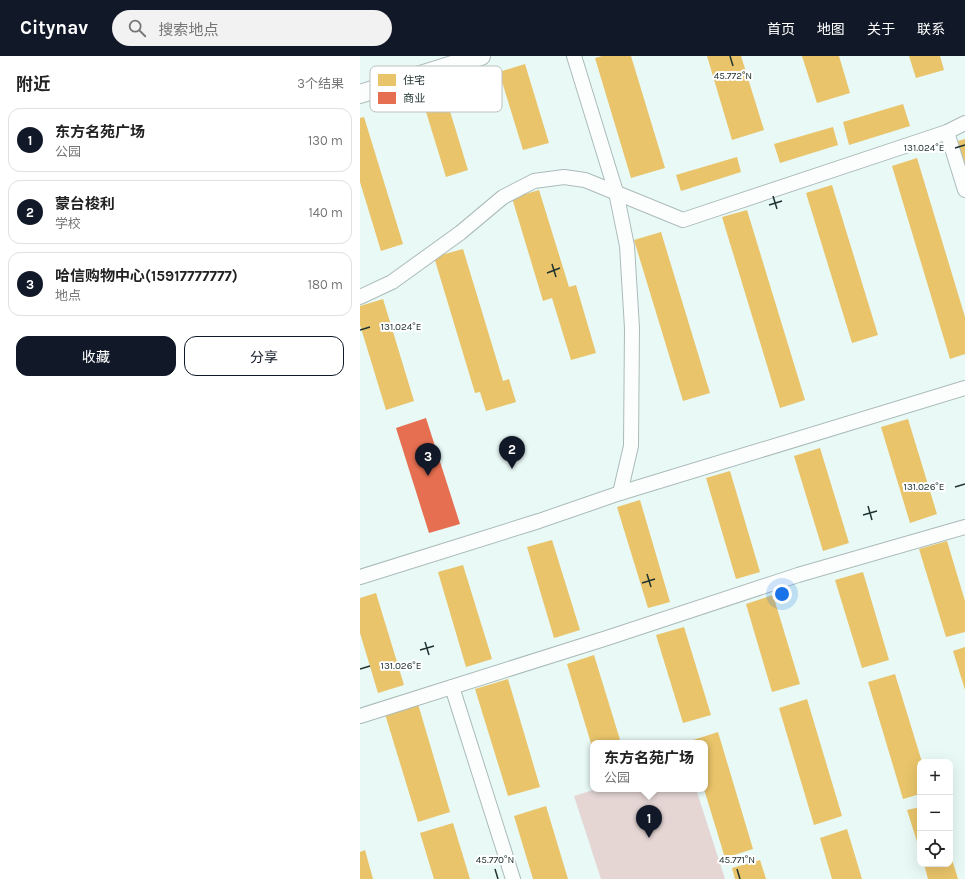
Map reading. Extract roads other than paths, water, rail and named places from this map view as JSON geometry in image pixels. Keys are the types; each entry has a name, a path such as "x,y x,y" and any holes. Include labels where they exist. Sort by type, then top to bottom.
{"street":[{"path":"449,66 481,56"},
{"path":"574,56 616,192 627,246 632,328 631,446 620,493"},
{"path":"360,94 370,91"},
{"path":"360,297 392,282 460,233 503,197 534,181 564,177 585,180 683,220 947,132 965,123"},
{"path":"947,132 965,190"},
{"path":"360,577 532,524 620,493 965,388"},
{"path":"360,716 798,575 965,527"},
{"path":"452,687 513,879"}],"place":[{"name":"蒙台梭利","path":"512,469"},
{"name":"哈信购物中心(15917777777)","path":"428,476"},
{"name":"东方名苑广场","path":"649,838"}]}
